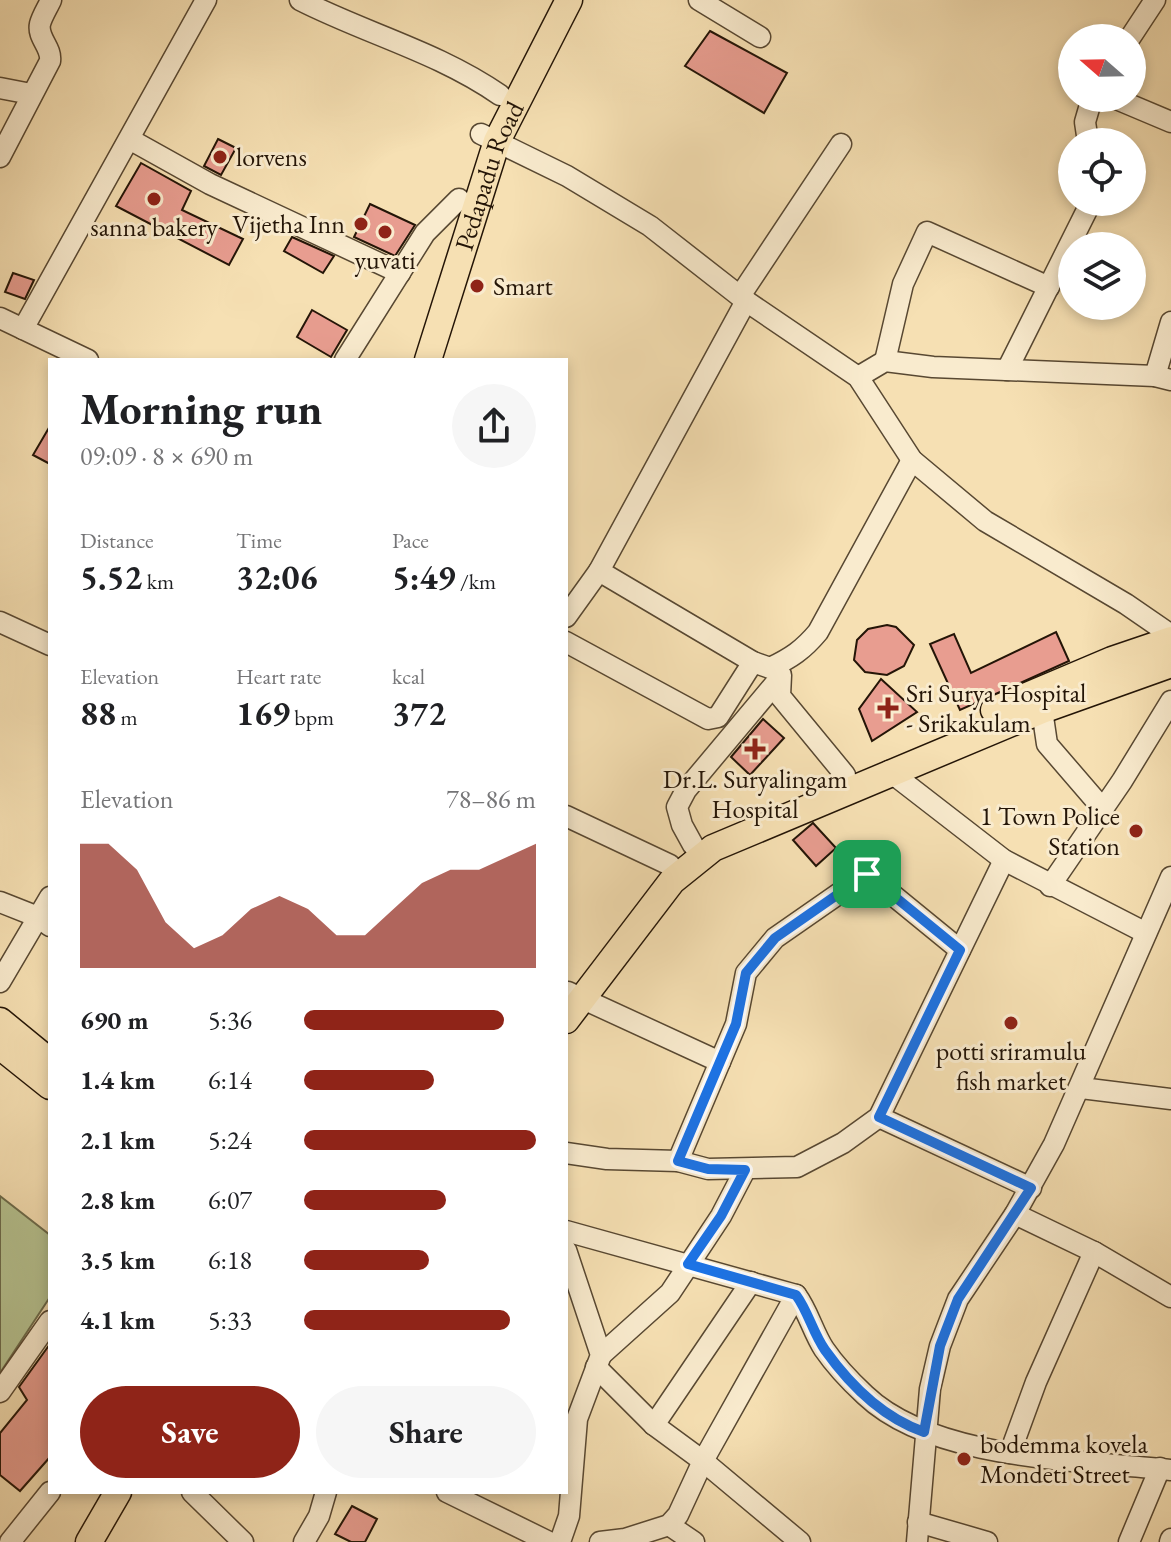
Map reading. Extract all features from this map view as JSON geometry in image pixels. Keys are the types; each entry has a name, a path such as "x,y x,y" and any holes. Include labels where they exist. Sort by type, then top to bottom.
{"main road":[{"path":"411,358 459,199 489,137 500,95 550,0"},
{"name":"Pedapadu Road","path":"429,358 489,137 569,0"},
{"path":"571,1002 670,865 693,845 719,830 845,775 1171,637"},
{"path":"571,1002 672,881 713,848 889,771 1042,710 1171,664"},
{"path":"0,1021 48,1060"},
{"path":"0,1046 48,1084"},
{"path":"89,1542 117,1494"}],"street":[{"path":"0,157 50,61 51,51 40,32 40,24 51,0"},
{"path":"23,329 131,140 206,0"},
{"path":"300,0 336,18 432,55 500,95"},
{"path":"699,0 760,37"},
{"path":"1139,24 1155,0"},
{"path":"0,88 31,94"},
{"path":"1146,111 1171,122"},
{"path":"489,137 567,176 637,218 743,299 858,377 912,460 985,521 1126,604 1171,637"},
{"path":"131,140 201,180 400,273"},
{"path":"568,614 599,571 743,299 841,144"},
{"path":"346,358 425,233 459,199"},
{"path":"1007,370 1084,216"},
{"path":"885,361 903,284 927,232 1049,287"},
{"path":"0,318 84,358"},
{"path":"858,377 885,361 1163,378 1171,322"},
{"path":"693,845 677,807 686,790 783,670 818,632 912,460"},
{"path":"599,571 753,662 783,670"},
{"path":"0,622 48,644"},
{"path":"568,643 708,719 718,717 753,662"},
{"path":"783,670 780,696 845,775"},
{"path":"1050,886 1171,701"},
{"path":"1042,710 1047,744 1103,809"},
{"path":"889,771 1004,860 1146,933"},
{"path":"568,817 670,865"},
{"path":"568,1153 607,1159 678,1161 708,1169 745,1170 797,1167 843,1143 879,1117 1004,860"},
{"path":"678,1161 736,1024 746,973 775,938 867,874 960,950"},
{"path":"987,1542 918,1532 924,1432 940,1346 958,1299 1031,1188 1081,1088 1171,877"},
{"path":"0,902 44,921 0,982"},
{"path":"571,1002 720,1062"},
{"path":"1081,1088 1171,1099"},
{"path":"879,1117 1031,1188"},
{"path":"560,1542 569,1516 577,1419 599,1361 657,1307 721,1216 745,1170"},
{"path":"1015,1214 1094,1252 1171,1297"},
{"path":"568,1232 796,1295 824,1349 863,1394 889,1417 924,1432 1010,1453 1165,1469 1129,1542"},
{"path":"1010,1453 1036,1382 1094,1252"},
{"path":"568,1257 599,1361 654,1425 703,1461 800,1542"},
{"path":"654,1425 751,1282"},
{"path":"600,1542 625,1539 669,1525 684,1505 703,1461 796,1295"},
{"path":"0,1392 48,1324"},
{"path":"10,1542 48,1494"},
{"path":"194,1494 243,1542"},
{"path":"309,1540 325,1494"},
{"path":"451,1494 549,1542"},
{"path":"669,1525 694,1542"}],"green space":[{"path":"0,1196 48,1233 48,1300 0,1373"}],"building":[{"path":"710,31 787,73 764,113 685,66"},
{"name":"lorvens","path":"218,139 236,148 221,175 204,166"},
{"name":"sanna bakery","path":"141,163 191,191 182,210 243,239 229,265 116,206"},
{"name":"yuvati","path":"370,204 415,225 395,256 354,237"},
{"path":"292,237 334,256 323,273 284,251"},
{"path":"13,273 34,280 25,299 5,292"},
{"path":"312,310 347,330 331,357 297,337"},
{"path":"48,429 48,463 33,455"},
{"path":"887,625 896,627 914,645 904,666 887,675 865,672 854,660 857,640 868,629"},
{"path":"1056,632 1069,661 960,710 930,644 954,634 971,673"},
{"path":"881,679 917,712 872,741 859,709"},
{"path":"763,719 784,738 750,775 731,757"},
{"path":"813,823 836,848 816,866 793,840"},
{"path":"48,1347 48,1459 20,1491 0,1475 0,1433 27,1400 19,1387"},
{"path":"352,1506 377,1519 365,1542 351,1542 335,1534"}],"place":[{"name":"lorvens","path":"220,157"},
{"name":"sanna bakery","path":"154,199"},
{"name":"Vijetha Inn","path":"361,224"},
{"name":"yuvati","path":"385,232"},
{"name":"Smart","path":"477,286"},
{"name":"Sri Surya Hospital - Srikakulam","path":"888,708"},
{"name":"Dr.L. Suryalingam Hospital","path":"755,749"},
{"name":"1 Town Police Station","path":"1136,831"},
{"name":"potti sriramulu fish market","path":"1011,1023"},
{"name":"bodemma kovela Mondeti Street","path":"964,1459"}],"route":[{"path":"867,874 960,950 879,1117 1031,1188 958,1299 940,1346 924,1432 889,1417 863,1394 824,1349 796,1295 785,1289 688,1264 729,1203 745,1170 708,1169 678,1161 736,1024 746,973 775,938 867,874"}]}
